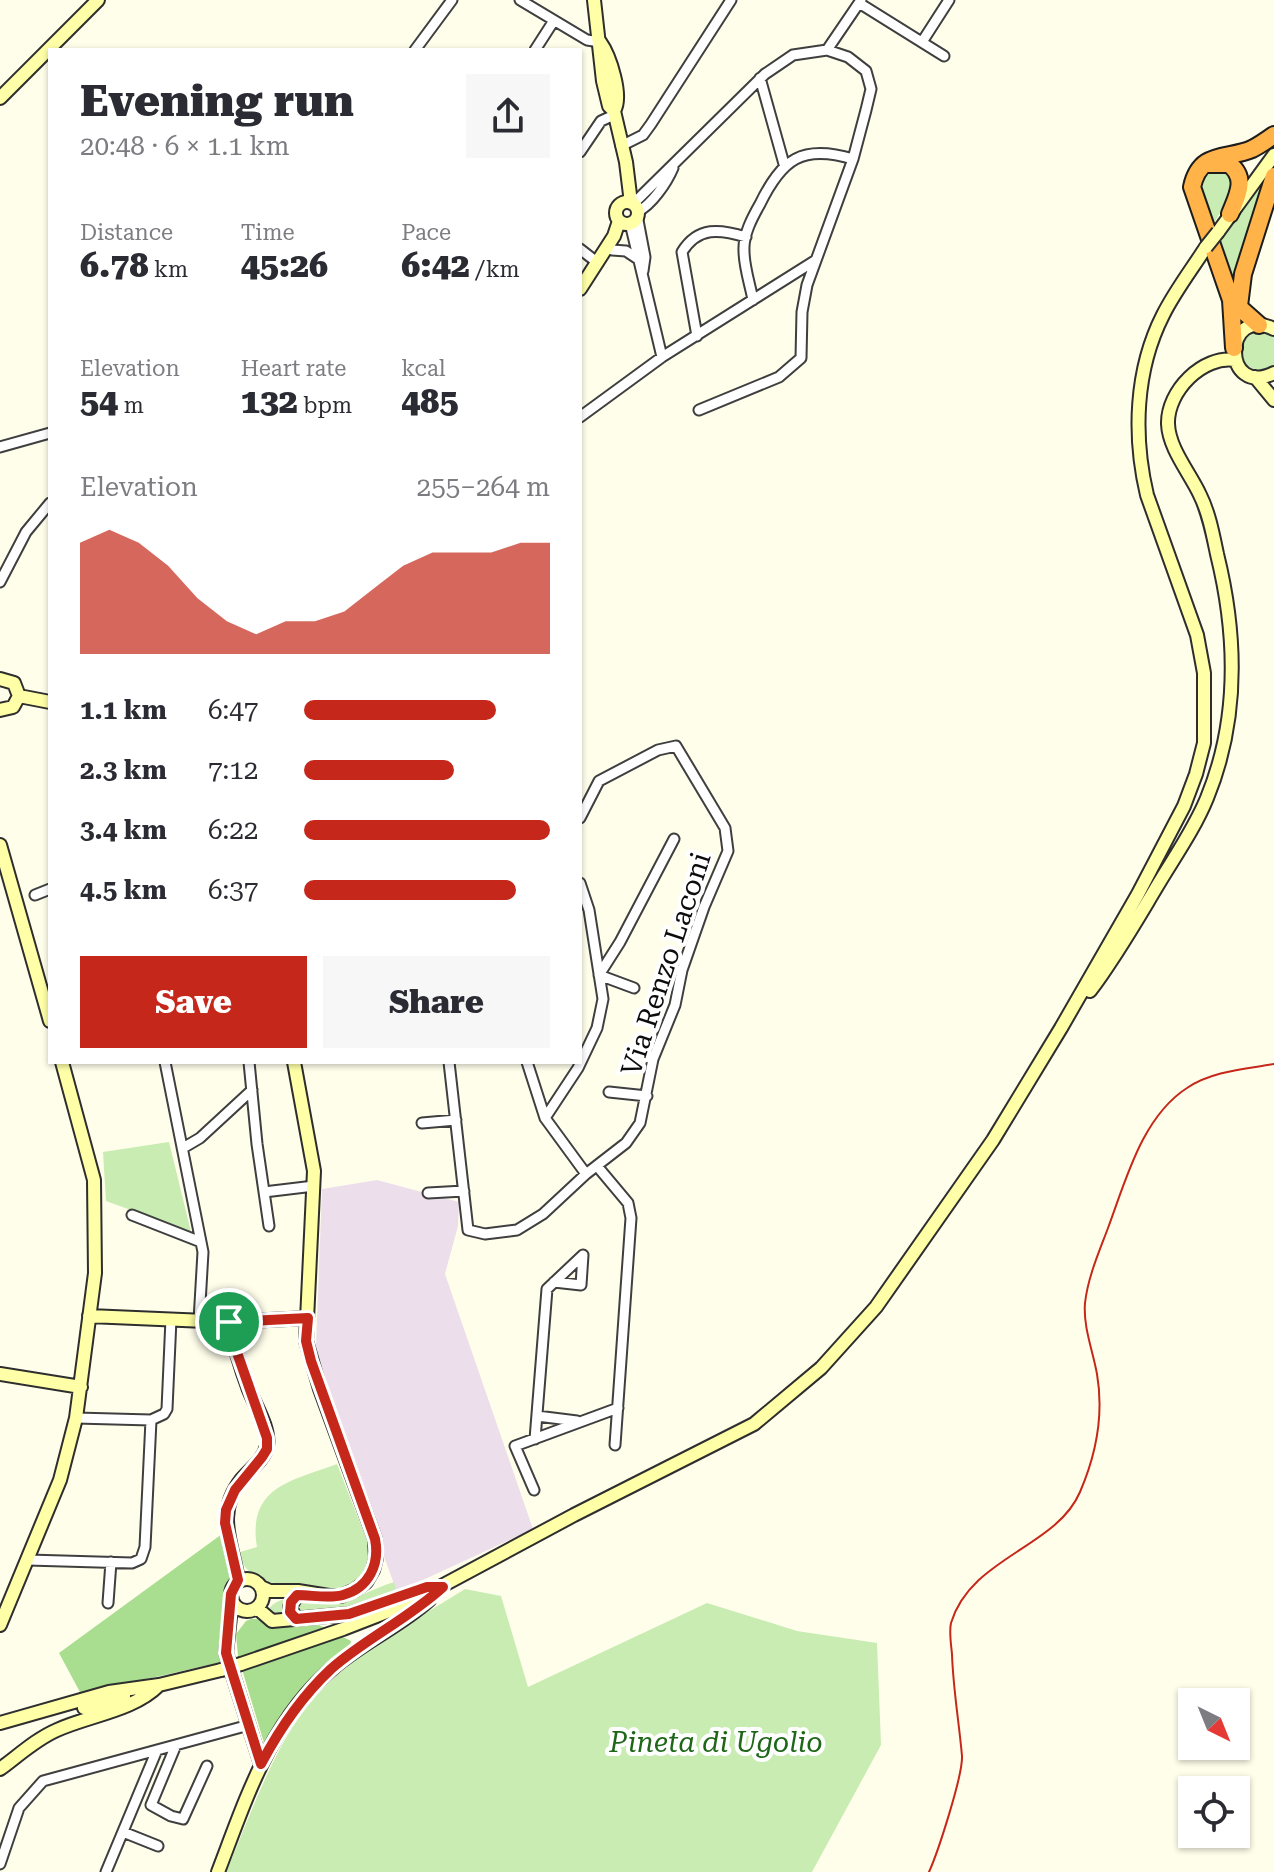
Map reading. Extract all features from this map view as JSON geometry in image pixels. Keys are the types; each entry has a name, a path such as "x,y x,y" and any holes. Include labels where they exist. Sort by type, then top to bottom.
{"highway":[{"path":"1269,326 1235,303 1192,187 1203,165 1221,155 1254,148 1274,135"},
{"path":"1203,165 1223,163 1237,171 1240,186 1230,214"},
{"path":"1234,354 1235,303 1274,176"}],"main road":[{"path":"50,48 98,0"},
{"path":"594,0 600,42 614,78 618,103 614,113 626,162 630,213 612,250 598,263"},
{"path":"0,98 48,50"},
{"path":"582,286 630,213 619,165 622,150"},
{"path":"0,1723 109,1692 154,1685 241,1664 343,1629 443,1587 574,1515 754,1424 821,1368 876,1307 993,1140 1138,894 1184,806 1204,743 1204,673 1197,635 1142,473 1138,433 1144,375 1156,330 1171,299 1274,155"},
{"path":"1061,1028 1111,964 1179,850 1206,800 1221,758 1233,694 1232,636 1218,556 1202,498 1170,437 1168,421 1172,405 1190,377 1214,360 1234,354 1245,329 1269,326"},
{"path":"1234,354 1243,371 1255,377 1274,400"},
{"path":"1255,377 1274,373"},
{"path":"0,678 14,683 19,696 13,707 0,710"},
{"path":"19,696 48,702"},
{"path":"0,845 48,1014"},
{"path":"0,1625 60,1480 76,1418 95,1273 94,1180 63,1064"},
{"path":"229,1624 256,1597 341,1596 366,1582 373,1570 377,1549 306,1341 314,1186 294,1064"},
{"path":"89,1316 229,1322 308,1318"},
{"path":"229,1322 243,1373 267,1438 267,1449 241,1481 226,1510 226,1531 238,1580 233,1592 226,1653 261,1764"},
{"path":"1,1378 81,1387"},
{"path":"233,1555 269,1620 349,1614 427,1587 443,1587"},
{"path":"256,1597 242,1580 233,1592 236,1607 270,1591 319,1595"},
{"path":"218,1872 261,1764 278,1731 296,1706 333,1667 424,1604 443,1587"},
{"path":"296,1619 290,1607 297,1595"},
{"path":"343,1629 354,1639 353,1653"},
{"path":"0,1731 110,1701 154,1685"},
{"path":"0,1769 57,1730 128,1705 150,1694 154,1685"}],"street":[{"path":"416,48 452,0"},
{"path":"520,0 587,40 600,42"},
{"path":"622,150 651,124 731,0"},
{"path":"922,42 949,0"},
{"path":"827,50 860,1 944,56"},
{"path":"536,48 553,22"},
{"path":"662,357 630,213 760,78 793,55 827,50 848,57 866,71 871,89 853,159 816,260 802,312 801,358 779,377 699,410"},
{"path":"760,78 784,164"},
{"path":"582,149 601,121 614,113"},
{"path":"753,300 743,249 749,225 769,185 784,164 810,152 830,152 853,159"},
{"path":"630,213 643,210 669,178 675,165"},
{"path":"627,179 640,188 650,189"},
{"path":"630,213 645,257 643,271"},
{"path":"697,336 682,252 689,241 706,232 726,231 746,237"},
{"path":"612,250 626,251 638,259"},
{"path":"582,251 598,263"},
{"path":"582,416 662,357 816,260"},
{"path":"0,447 48,434"},
{"path":"0,582 26,532 48,505"},
{"name":"Via Renzo Laconi","path":"582,814 599,781 658,750 676,746 725,828 728,851 682,970 675,1005 653,1059 647,1096"},
{"path":"599,975 674,839"},
{"name":"Via Renzo Laconi","path":"582,889 589,910 603,999 597,1028 582,1060"},
{"path":"35,895 48,890"},
{"path":"594,951 606,953 616,948"},
{"name":"Via Renzo Laconi","path":"599,975 634,988"},
{"path":"165,1064 203,1252 199,1321"},
{"path":"249,1064 269,1226"},
{"path":"449,1064 468,1230 485,1234 517,1230 543,1214 586,1174 626,1143 640,1123 647,1096 609,1092"},
{"path":"528,1064 545,1118 586,1174"},
{"name":"Via Renzo Laconi","path":"545,1118 580,1064"},
{"path":"183,1148 200,1138 252,1090"},
{"path":"422,1123 456,1120"},
{"path":"597,1166 628,1203 631,1218 615,1445"},
{"path":"264,1192 314,1186"},
{"path":"428,1193 464,1191"},
{"path":"132,1215 201,1242"},
{"path":"535,1439 547,1289 554,1282 583,1255 581,1285 554,1282"},
{"path":"76,1418 160,1418 167,1409 171,1319"},
{"path":"534,1490 515,1446 618,1408"},
{"path":"537,1416 582,1422"},
{"path":"28,1560 132,1563 141,1559 145,1547 151,1420"},
{"path":"108,1603 111,1562"},
{"path":"0,1864 19,1808 43,1781 249,1725"},
{"path":"176,1745 151,1805 183,1819 207,1766"},
{"path":"106,1872 157,1750"},
{"path":"123,1832 158,1846"}],"shaded area":[{"path":"377,1180 459,1202 458,1226 445,1274 533,1529 397,1592 315,1370 322,1189"}],"green space":[{"path":"1222,168 1234,177 1231,195 1214,223 1203,197 1201,182 1211,171"},
{"path":"1269,169 1236,287 1218,241"},
{"path":"1255,332 1266,332 1274,337 1274,365 1267,369 1248,366 1242,356 1243,341"},
{"path":"169,1142 191,1232 106,1201 103,1152"},
{"path":"337,1464 371,1551 367,1569 358,1580 329,1589 263,1581 254,1576 237,1553 257,1547 259,1511 266,1499 289,1482"},
{"path":"222,1534 234,1576 222,1633 226,1661 81,1694 59,1653"},
{"path":"394,1582 397,1592 336,1611 272,1617 267,1611 281,1600 340,1601"},
{"name":"Pineta di Ugolio","path":"465,1589 501,1596 528,1687 707,1603 797,1631 877,1643 881,1745 812,1872 226,1872 276,1757 315,1697 367,1651"},
{"path":"251,1619 272,1627 313,1622 351,1641 350,1647 292,1703 264,1743 238,1656 236,1634"}],"railway":[{"path":"929,1872 959,1779 962,1756 951,1623 961,1601 976,1583 1053,1527 1068,1511 1086,1478 1097,1434 1100,1405 1097,1374 1085,1321 1085,1303 1094,1265 1137,1151 1158,1115 1187,1088 1218,1074 1274,1064"}],"route":[{"path":"308,1318 306,1341 311,1361 375,1539 376,1558 366,1582 341,1596 297,1595 290,1607 293,1616 296,1619 349,1614 427,1587 443,1587 424,1604 333,1667 296,1706 278,1731 261,1764 226,1653 231,1594 238,1580 225,1523 230,1499 267,1449 267,1438 229,1322 308,1318"}]}
